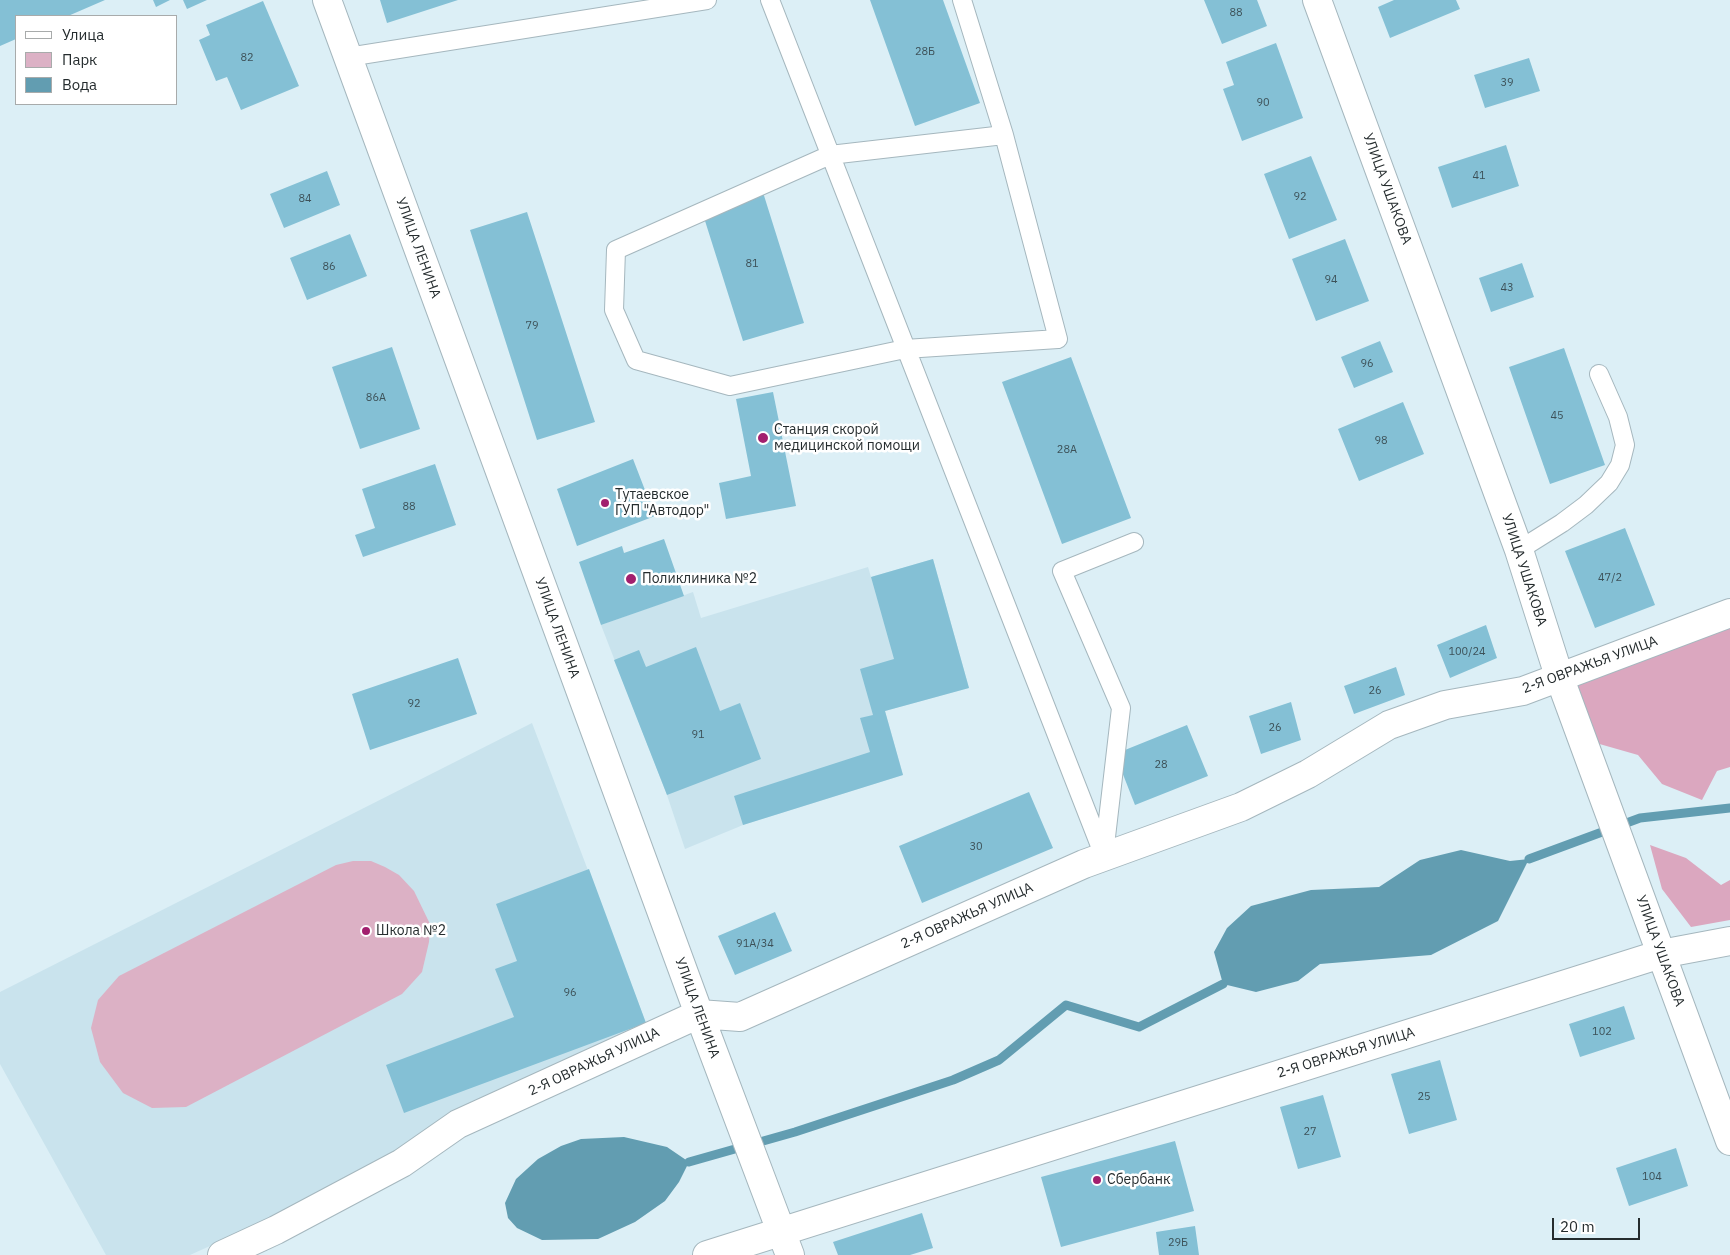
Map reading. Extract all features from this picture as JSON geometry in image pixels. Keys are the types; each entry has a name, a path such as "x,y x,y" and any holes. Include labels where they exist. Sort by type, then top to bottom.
{"street":[{"name":"УЛИЦА ЛЕНИНА","path":"327,0 699,1014 785,1243"},
{"name":"УЛИЦА УШАКОВА","path":"1317,0 1519,550 1558,676 1730,1141"},
{"name":"2-Я ОВРАЖЬЯ УЛИЦА","path":"222,1255 276,1230 402,1164 458,1124 699,1014 740,1017 1075,868 1241,807 1308,774 1389,724 1445,705 1523,691 1558,676 1730,613"},
{"name":"2-Я ОВРАЖЬЯ УЛИЦА","path":"707,1255 785,1243 1662,954 1730,941"}],"lane":[{"path":"348,56 707,0"},
{"path":"770,0 1104,856"},
{"path":"962,0 1004,134 1058,339 906,349 730,386 636,360 614,310 616,250 830,155 1004,134"},
{"path":"1519,550 1562,523 1586,505 1609,483 1620,464 1625,445 1618,417 1599,374"},
{"path":"1104,856 1121,708 1062,571 1134,542"}],"shaded area":[{"path":"933,559 969,688 885,711 903,775 743,825 685,849 667,795 601,625 693,592 701,618 868,567 871,577"},
{"path":"1730,621 1730,767 1717,771 1702,800 1662,784 1638,755 1596,743 1571,680"},
{"name":"Школа №2","path":"532,723 646,1023 450,1115 396,1152 272,1218 190,1255 106,1255 0,1064 0,992"},
{"path":"1650,845 1686,858 1721,885 1730,880 1730,920 1691,927 1662,889"}],"green space":[{"path":"353,861 371,861 399,875 414,891 430,924 429,942 422,972 402,994 186,1107 152,1108 123,1093 100,1062 91,1028 98,1000 119,976 336,865"}],"water":[{"path":"1461,850 1510,861 1529,859 1498,921 1431,955 1320,964 1298,981 1256,992 1223,984 1214,952 1227,928 1251,906 1311,890 1379,887 1420,860"},
{"path":"624,1137 667,1147 689,1162 679,1182 665,1201 635,1222 598,1239 542,1240 517,1228 508,1218 505,1203 516,1179 538,1159 561,1146 581,1139"}],"building":[{"path":"0,0 105,0 70,15 15,15 15,39 0,46"},
{"path":"153,0 170,0 156,7"},
{"path":"183,0 207,0 187,9"},
{"path":"380,0 458,0 387,23"},
{"path":"870,0 943,0 980,103 915,126"},
{"path":"1204,0 1257,0 1267,26 1222,44"},
{"path":"1394,0 1456,0 1460,9 1390,38 1378,7"},
{"path":"263,1 299,86 241,110 227,77 216,81 199,40 210,35 206,25"},
{"path":"1276,43 1303,118 1242,141 1223,89 1234,85 1226,62"},
{"path":"1529,58 1540,91 1485,108 1474,75"},
{"path":"1506,145 1519,186 1452,208 1438,167"},
{"path":"1311,156 1337,220 1289,239 1264,174"},
{"path":"327,171 340,205 284,228 270,194"},
{"path":"761,186 804,323 743,341 700,205"},
{"path":"527,212 595,422 537,440 470,230"},
{"path":"350,234 367,276 307,300 290,258"},
{"path":"1345,239 1369,301 1316,321 1292,259"},
{"path":"1522,263 1534,297 1491,312 1479,278"},
{"path":"1380,341 1393,372 1354,388 1341,357"},
{"path":"392,347 420,429 360,449 332,367"},
{"path":"1564,348 1605,465 1550,484 1509,367"},
{"path":"1071,357 1131,518 1062,544 1002,382"},
{"name":"Станция скорой медицинской помощи","path":"773,392 796,506 726,519 719,483 751,476 736,399"},
{"path":"1403,402 1424,454 1359,481 1338,429"},
{"name":"Тутаевское ГУП \"Автодор\"","path":"633,459 655,516 577,546 557,489"},
{"path":"435,464 456,525 363,557 355,535 375,528 362,489"},
{"path":"1625,528 1655,605 1595,628 1565,551"},
{"name":"Поликлиника №2","path":"664,539 684,596 601,625 579,562 622,546 624,553"},
{"path":"933,559 969,688 885,711 903,775 743,825 734,796 870,752 860,718 873,715 860,669 894,659 871,577"},
{"path":"1486,625 1497,658 1450,678 1437,645"},
{"path":"696,647 720,711 740,703 761,759 667,795 614,660 639,650 646,667"},
{"path":"458,658 477,714 370,750 352,694"},
{"path":"1396,667 1405,695 1354,714 1344,686"},
{"path":"1291,702 1301,740 1261,754 1249,716"},
{"path":"1187,725 1208,776 1135,805 1115,754"},
{"path":"1029,792 1053,848 922,903 899,846"},
{"path":"589,869 646,1023 404,1113 386,1065 514,1017 495,969 517,961 496,904"},
{"path":"775,912 792,951 735,975 718,936"},
{"path":"1624,1006 1635,1039 1580,1057 1569,1024"},
{"path":"1440,1060 1457,1120 1409,1134 1391,1074"},
{"path":"1323,1095 1341,1157 1298,1169 1280,1107"},
{"path":"1175,1141 1194,1211 1061,1247 1041,1177"},
{"path":"1676,1148 1688,1186 1629,1206 1616,1168"},
{"path":"922,1213 933,1248 910,1255 838,1255 833,1242"},
{"path":"1195,1226 1199,1255 1159,1255 1156,1232"}],"waterway":[{"path":"1529,859 1640,818 1730,808"},
{"path":"689,1162 795,1132 953,1080 999,1060 1066,1005 1139,1027 1223,984"}],"place":[{"name":"Станция скорой медицинской помощи","path":"763,438"},
{"name":"Тутаевское ГУП \"Автодор\"","path":"605,503"},
{"name":"Поликлиника №2","path":"631,579"},
{"name":"Школа №2","path":"366,931"},
{"name":"Сбербанк","path":"1097,1180"}]}
